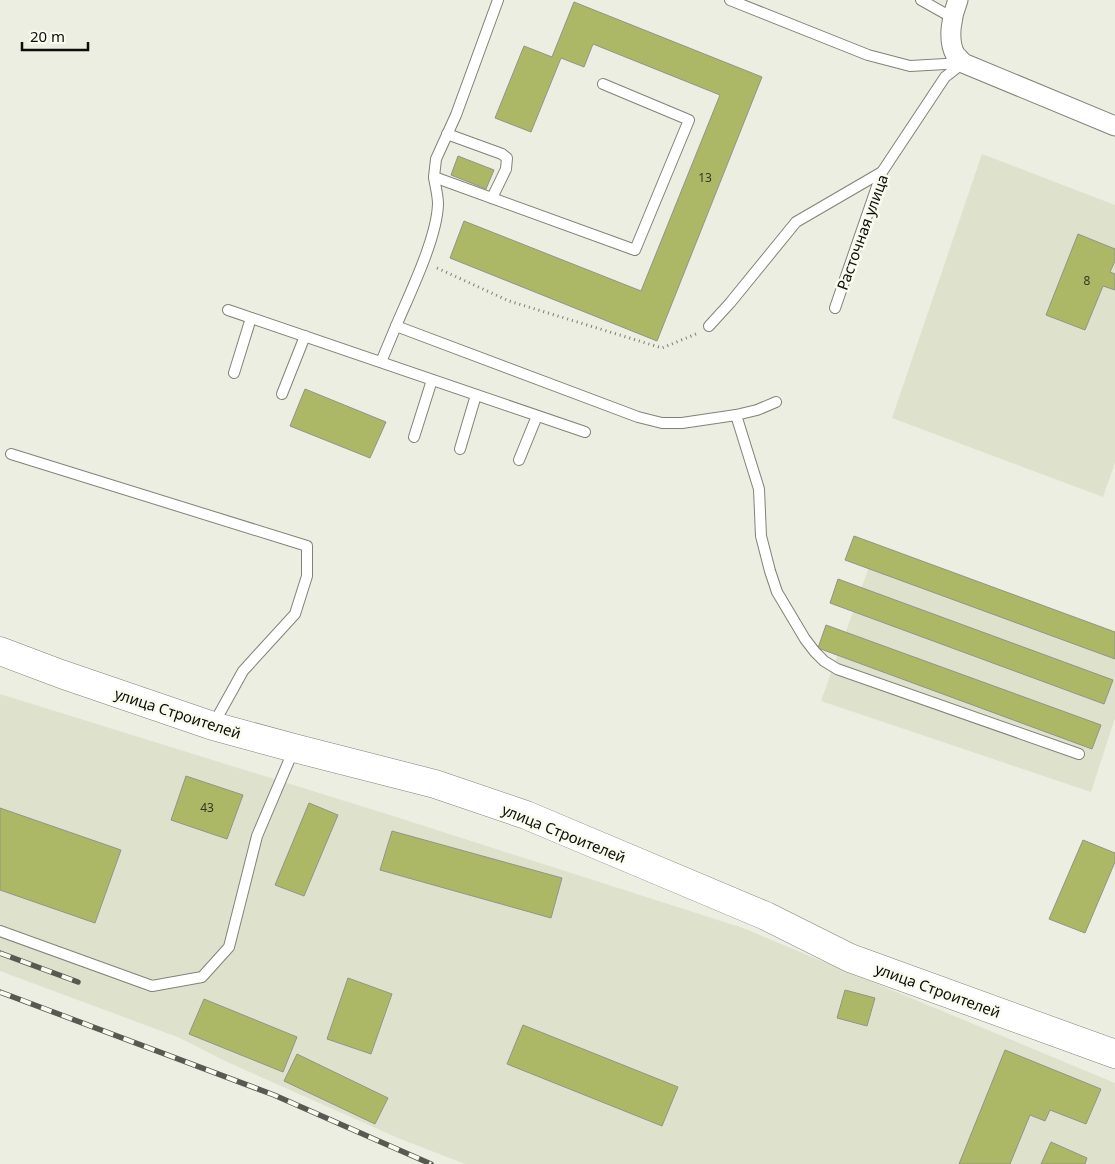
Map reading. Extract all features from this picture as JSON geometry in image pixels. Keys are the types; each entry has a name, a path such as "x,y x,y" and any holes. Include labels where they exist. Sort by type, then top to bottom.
{"street":[{"path":"958,0 953,18 952,40 955,55 963,63 1115,126"},
{"name":"улица Строителей","path":"0,651 213,726 435,784 526,815 766,916 850,958 1115,1054"}],"lane":[{"path":"382,362 422,262 436,219 438,202 434,177 436,159 456,115 498,0"},
{"path":"730,0 868,54 910,66 963,63"},
{"path":"921,0 953,18"},
{"name":"Расточная улица","path":"835,308 882,172 945,77 963,63"},
{"path":"434,177 635,250 688,120 603,84"},
{"path":"446,134 502,154 507,158 506,169 492,198"},
{"path":"709,326 796,222 882,172"},
{"path":"228,310 585,432"},
{"path":"234,373 251,318"},
{"path":"396,326 638,417 662,423 682,423 736,415 757,410 776,402"},
{"path":"282,394 305,336"},
{"path":"414,437 432,380"},
{"path":"460,449 476,395"},
{"path":"736,415 759,489 761,536 770,571 785,606 815,652 824,661 837,668 1079,754"},
{"path":"519,460 537,416"},
{"path":"11,454 307,546 307,576 295,614 244,671 213,726"},
{"path":"0,931 152,986 202,977 229,947 257,836 294,748"}],"path":[{"path":"422,262 509,301 662,348 689,338 709,326"}],"shaded area":[{"path":"982,154 1115,205 1115,463 1103,497 892,418"},
{"path":"873,556 1115,640 1115,718 1091,792 821,701"},
{"path":"0,694 390,815 743,928 1115,1083 1115,1164 465,1164 398,1138 225,1061 180,1038 0,971"}],"building":[{"path":"574,2 762,77 657,341 450,258 464,221 641,291 720,95 593,44 584,67 561,58 531,132 495,118 524,46 552,57"},
{"path":"458,156 494,170 486,189 451,175"},
{"path":"1078,234 1115,249 1115,261 1110,272 1115,274 1115,290 1103,286 1085,330 1046,315"},
{"path":"305,389 386,422 370,458 290,426"},
{"path":"854,536 1115,632 1115,659 845,560"},
{"path":"838,579 1113,680 1104,704 830,603"},
{"path":"826,625 1101,725 1092,749 818,648"},
{"path":"186,776 243,795 227,839 171,820"},
{"path":"309,803 338,815 304,896 275,885"},
{"path":"0,808 121,850 95,923 0,890"},
{"path":"392,831 562,878 551,918 380,870"},
{"path":"1083,840 1115,853 1115,862 1085,933 1049,919"},
{"path":"348,978 392,994 371,1054 327,1039"},
{"path":"845,990 875,998 867,1026 837,1018"},
{"path":"204,999 297,1037 283,1072 189,1034"},
{"path":"523,1025 678,1087 662,1126 507,1064"},
{"path":"1005,1050 1101,1089 1086,1124 1050,1110 1045,1121 1030,1115 1010,1164 959,1164"},
{"path":"297,1054 388,1098 375,1124 284,1081"},
{"path":"1051,1142 1087,1158 1085,1164 1041,1164"}],"railway":[{"path":"0,953 78,982"},
{"path":"0,992 274,1095 431,1164"}]}
